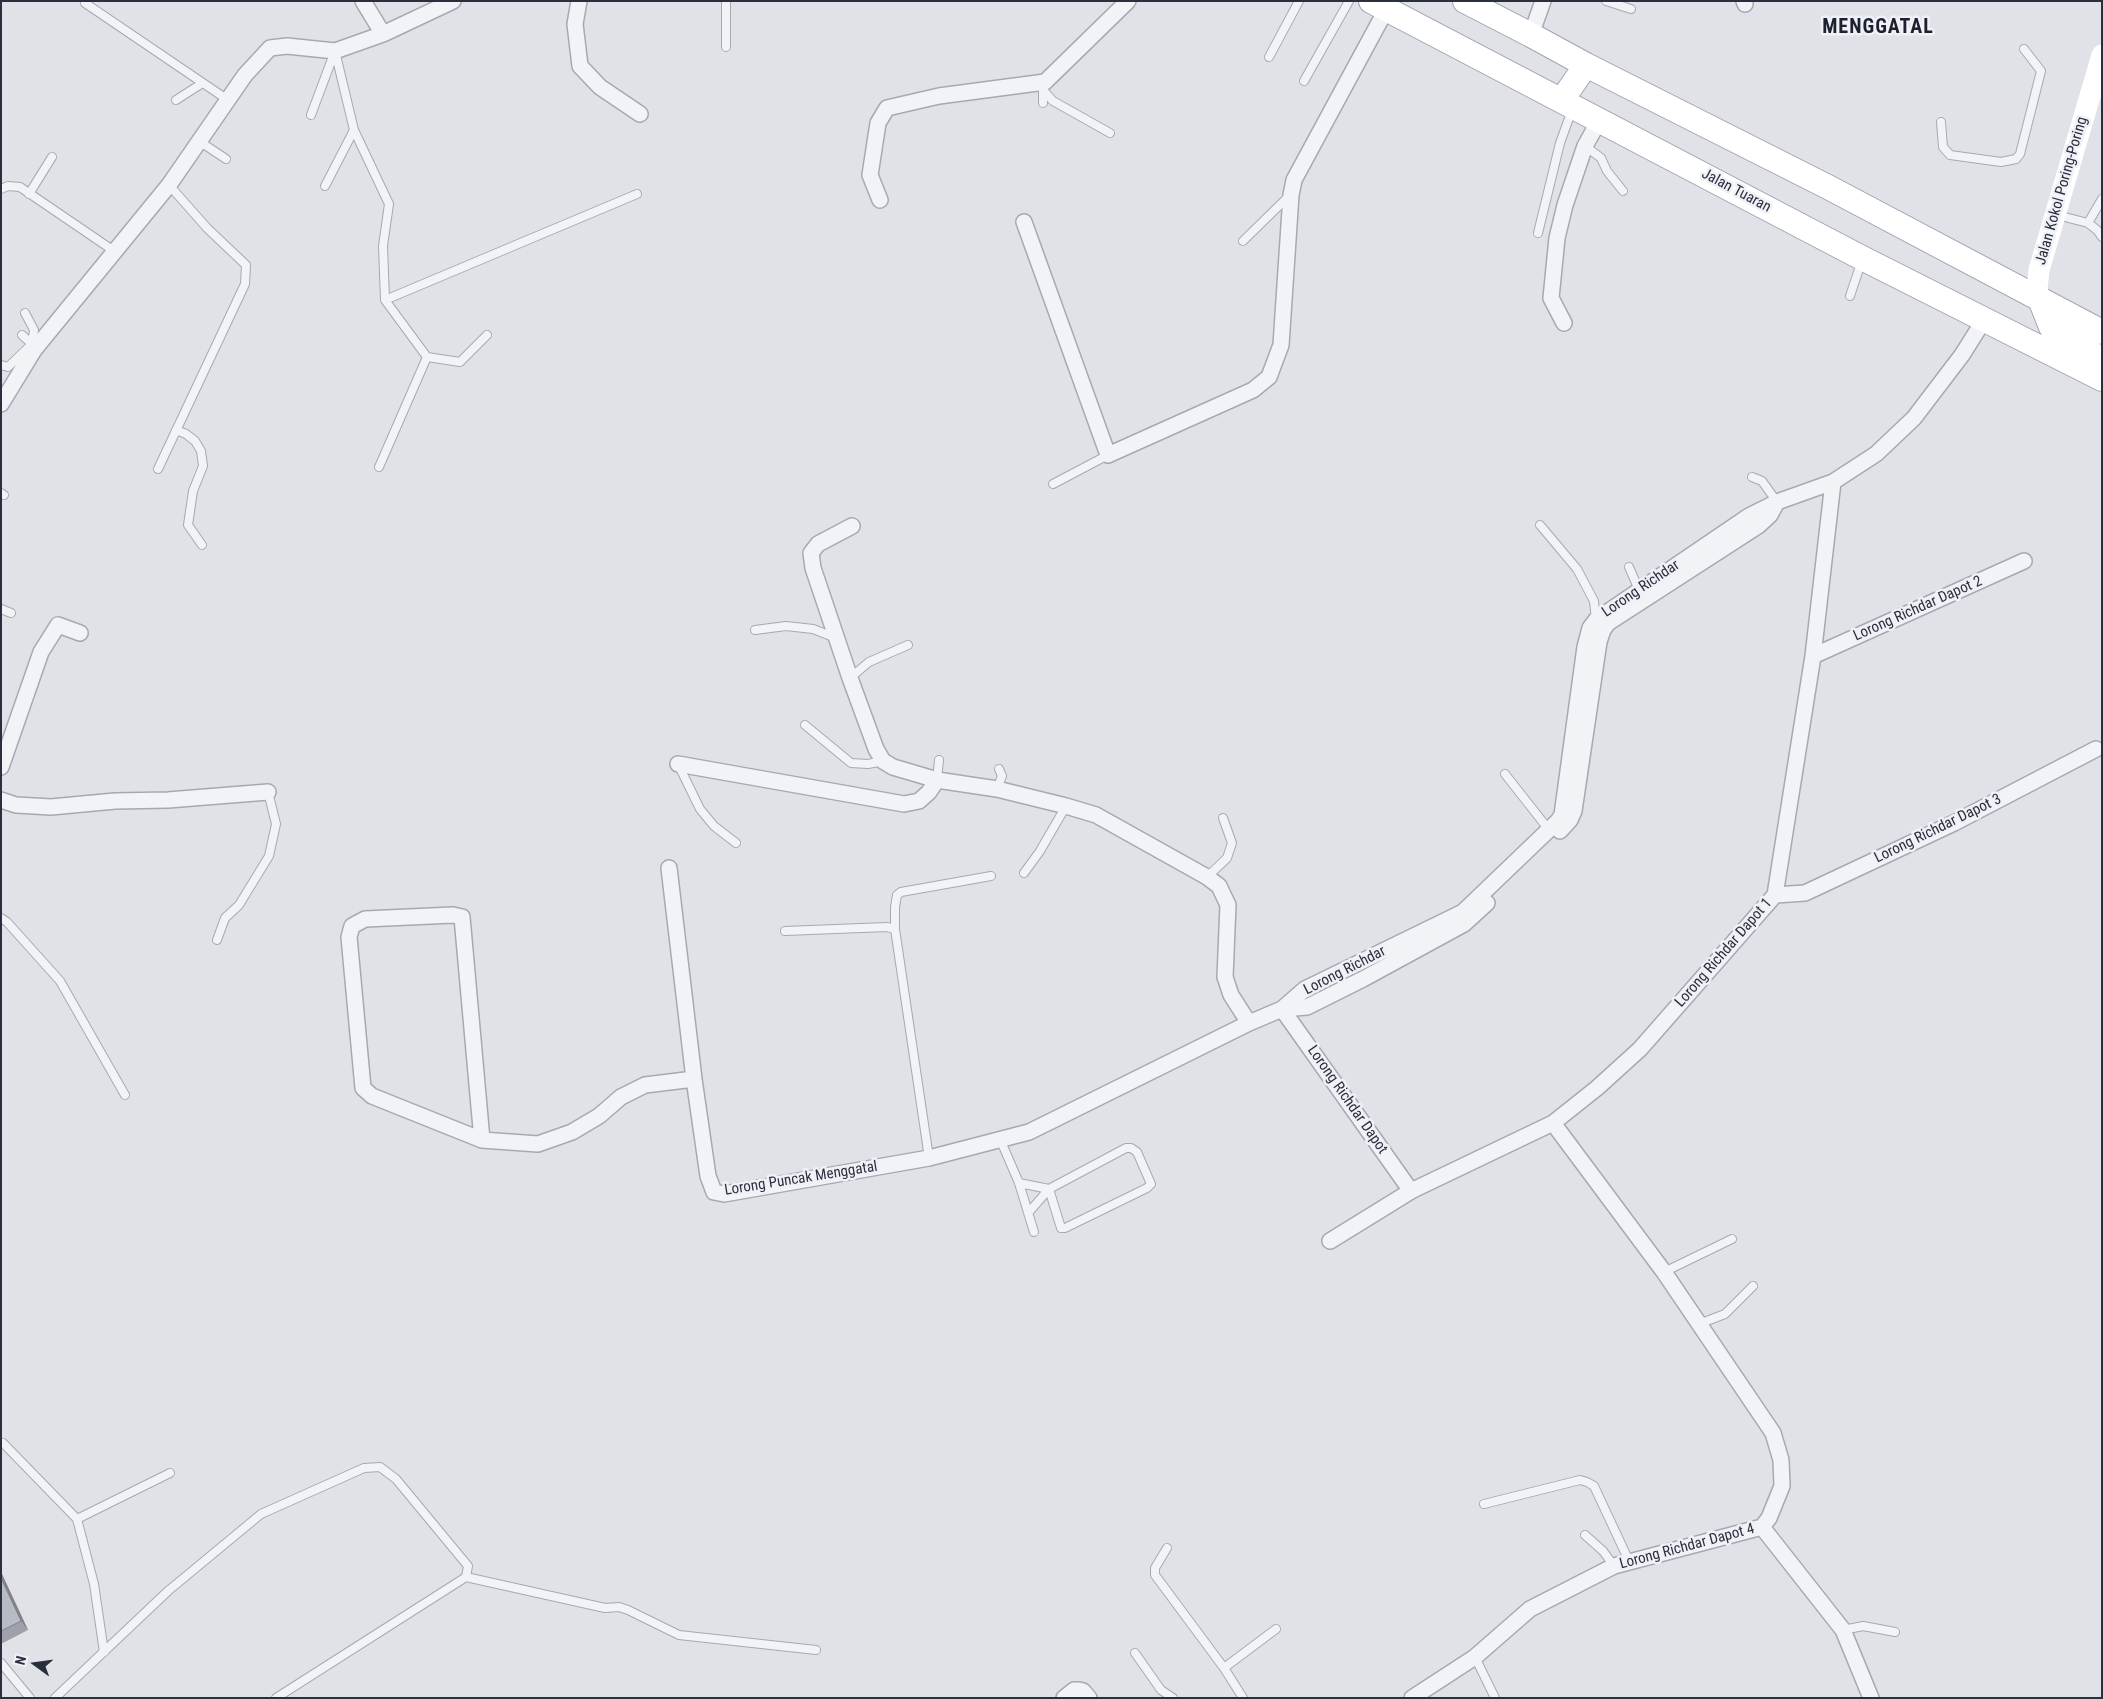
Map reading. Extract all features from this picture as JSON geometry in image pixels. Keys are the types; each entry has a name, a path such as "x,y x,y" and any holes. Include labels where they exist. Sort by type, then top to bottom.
{"main road":[{"path":"1465,1 1531,34 1586,65 1828,187 2102,332"},
{"name":"Jalan Tuaran","path":"1379,5 1568,102 1862,258 2102,379"},
{"name":"Jalan Kokol Poring-Poring","path":"2040,299 2037,289 2040,270 2102,55"},
{"path":"1568,102 1586,65"},
{"path":"2040,299 2051,327 2102,360"}],"street":[{"path":"363,1 383,34"},
{"path":"1,404 33,347 169,185 244,75 270,48 287,46 335,51 383,34 453,1"},
{"path":"579,1 575,24 580,66 600,87 640,114"},
{"path":"880,200 870,175 878,123 887,108 939,96 1041,87 1128,1"},
{"path":"1531,34 1543,1"},
{"path":"1024,222 1108,455 1253,390 1269,377 1281,345 1291,195 1294,180 1379,5"},
{"path":"1564,323 1551,298 1557,238 1565,205 1585,146 1600,119"},
{"name":"Lorong Richdar","path":"1282,1009 1305,990 1463,912 1550,830 1562,815 1585,647 1590,628 1596,620 1749,516 1777,502 1833,482 1876,454 1914,418 1962,355 1984,320"},
{"name":"Lorong Richdar Dapot 1","path":"1330,1241 1411,1191 1553,1123 1597,1088 1640,1049 1775,895 1813,656 1833,482"},
{"name":"Lorong Richdar","path":"1282,1009 1307,1007 1464,924 1570,820 1574,811 1599,642 1603,630 1608,623 1758,526 1770,515 1777,502"},
{"path":"852,526 818,544 811,553 813,568 836,638 876,749 883,761 893,767 937,780 998,789 1096,815 1207,877 1219,886 1228,905 1225,977 1231,995 1249,1023"},
{"name":"Lorong Richdar Dapot 2","path":"1813,656 2024,561"},
{"path":"1,767 41,652 58,625 80,633"},
{"name":"Lorong Richdar Dapot 3","path":"1775,895 1805,893 1954,823 2096,749"},
{"path":"678,764 904,804 919,801 930,792 937,780"},
{"path":"1,800 16,805 51,807 115,801 168,800 268,792"},
{"path":"482,1140 462,918 453,915 365,919 352,926 349,937 363,1088 372,1096 482,1140 538,1144 572,1132 599,1116 621,1097 645,1084 694,1079 669,868"},
{"name":"Lorong Puncak Menggatal","path":"694,1079 708,1176 714,1192 724,1194 929,1158 1029,1132 1249,1023 1282,1009"},
{"name":"Lorong Richdar Dapot","path":"1282,1009 1411,1191"},
{"name":"Lorong Richdar Dapot 4","path":"1414,1697 1475,1657 1530,1609 1614,1566 1762,1527 1769,1518 1782,1486 1781,1460 1773,1433 1664,1272 1553,1123"},
{"path":"1762,1527 1843,1630 1869,1696"},
{"path":"1064,1698 1074,1690 1079,1690 1083,1691 1089,1698"}],"lane":[{"path":"726,1 726,47"},
{"path":"1268,57 1299,1"},
{"path":"1304,81 1349,1"},
{"path":"1606,1 1631,9"},
{"path":"85,3 228,100"},
{"path":"1941,122 1943,147 1950,154 1988,162 2016,159 2020,154 2041,71 2024,48"},
{"path":"311,115 335,51"},
{"path":"335,51 354,130 389,204 383,246 385,300 427,357 460,362 487,335"},
{"path":"176,100 202,84"},
{"path":"1041,87 1043,104"},
{"path":"1041,87 1054,100 1110,132"},
{"path":"1538,233 1568,102"},
{"path":"325,186 354,130"},
{"path":"199,141 226,159"},
{"path":"1585,146 1601,158 1607,171 1623,191"},
{"path":"29,194 52,157"},
{"path":"158,469 245,284 246,265 207,228 169,185"},
{"path":"1,189 8,186 20,187 114,251"},
{"path":"385,300 637,194"},
{"path":"1243,241 1291,195"},
{"path":"2088,224 2102,199"},
{"path":"2056,214 2088,224 2097,230 2102,237"},
{"path":"1850,296 1862,258"},
{"path":"1,365 8,366 33,347 34,330 25,313"},
{"path":"22,335 33,347"},
{"path":"379,467 427,357"},
{"path":"176,430 186,434 195,441 201,450 203,466 193,492 188,525 202,545"},
{"path":"1053,484 1108,455"},
{"path":"1752,477 1762,482 1777,502"},
{"path":"1540,525 1577,568 1594,600 1596,620"},
{"path":"1629,567 1639,590"},
{"path":"1,609 11,613"},
{"path":"755,630 786,626 813,630 836,638"},
{"path":"850,678 870,662 908,646"},
{"path":"805,725 851,763 868,764 883,761"},
{"path":"937,780 939,760"},
{"path":"678,764 700,809 714,826 736,843"},
{"path":"998,789 1002,776 1000,769"},
{"path":"1505,774 1550,830"},
{"path":"217,940 225,918 239,905 268,856 276,824 268,792"},
{"path":"1024,873 1040,851 1066,806"},
{"path":"1207,877 1227,858 1232,843 1223,818"},
{"path":"929,1158 895,930 897,895 901,892 991,876"},
{"path":"1,918 7,922 60,981 125,1095"},
{"path":"785,931 888,927 895,930"},
{"path":"1000,1138 1019,1183 1034,1232"},
{"path":"1029,1212 1049,1190 1126,1148 1132,1148 1137,1152 1151,1184 1148,1188 1065,1228 1061,1228 1049,1190"},
{"path":"1019,1183 1049,1190"},
{"path":"1664,1272 1732,1239"},
{"path":"1699,1324 1725,1314 1753,1286"},
{"path":"3,1443 76,1518 94,1584 104,1652"},
{"path":"55,1698 168,1591 261,1514 364,1468 380,1467 396,1479 468,1566 466,1577"},
{"path":"76,1518 170,1473"},
{"path":"1484,1504 1580,1480 1587,1482 1594,1486 1629,1561"},
{"path":"1585,1535 1603,1551 1614,1566"},
{"path":"1167,1548 1155,1568 1155,1575 1244,1698"},
{"path":"276,1698 466,1577 605,1608 619,1607 678,1635 816,1650"},
{"path":"1843,1630 1863,1626 1895,1632"},
{"path":"1224,1668 1276,1629"},
{"path":"1135,1653 1161,1690 1173,1698"},
{"path":"1475,1657 1495,1698"},
{"path":"1,1663 30,1698"}],"building":[{"path":"1,1578 21,1621 1,1631"}],"district":[{"name":"MENGGATAL","path":"1878,28"}]}
